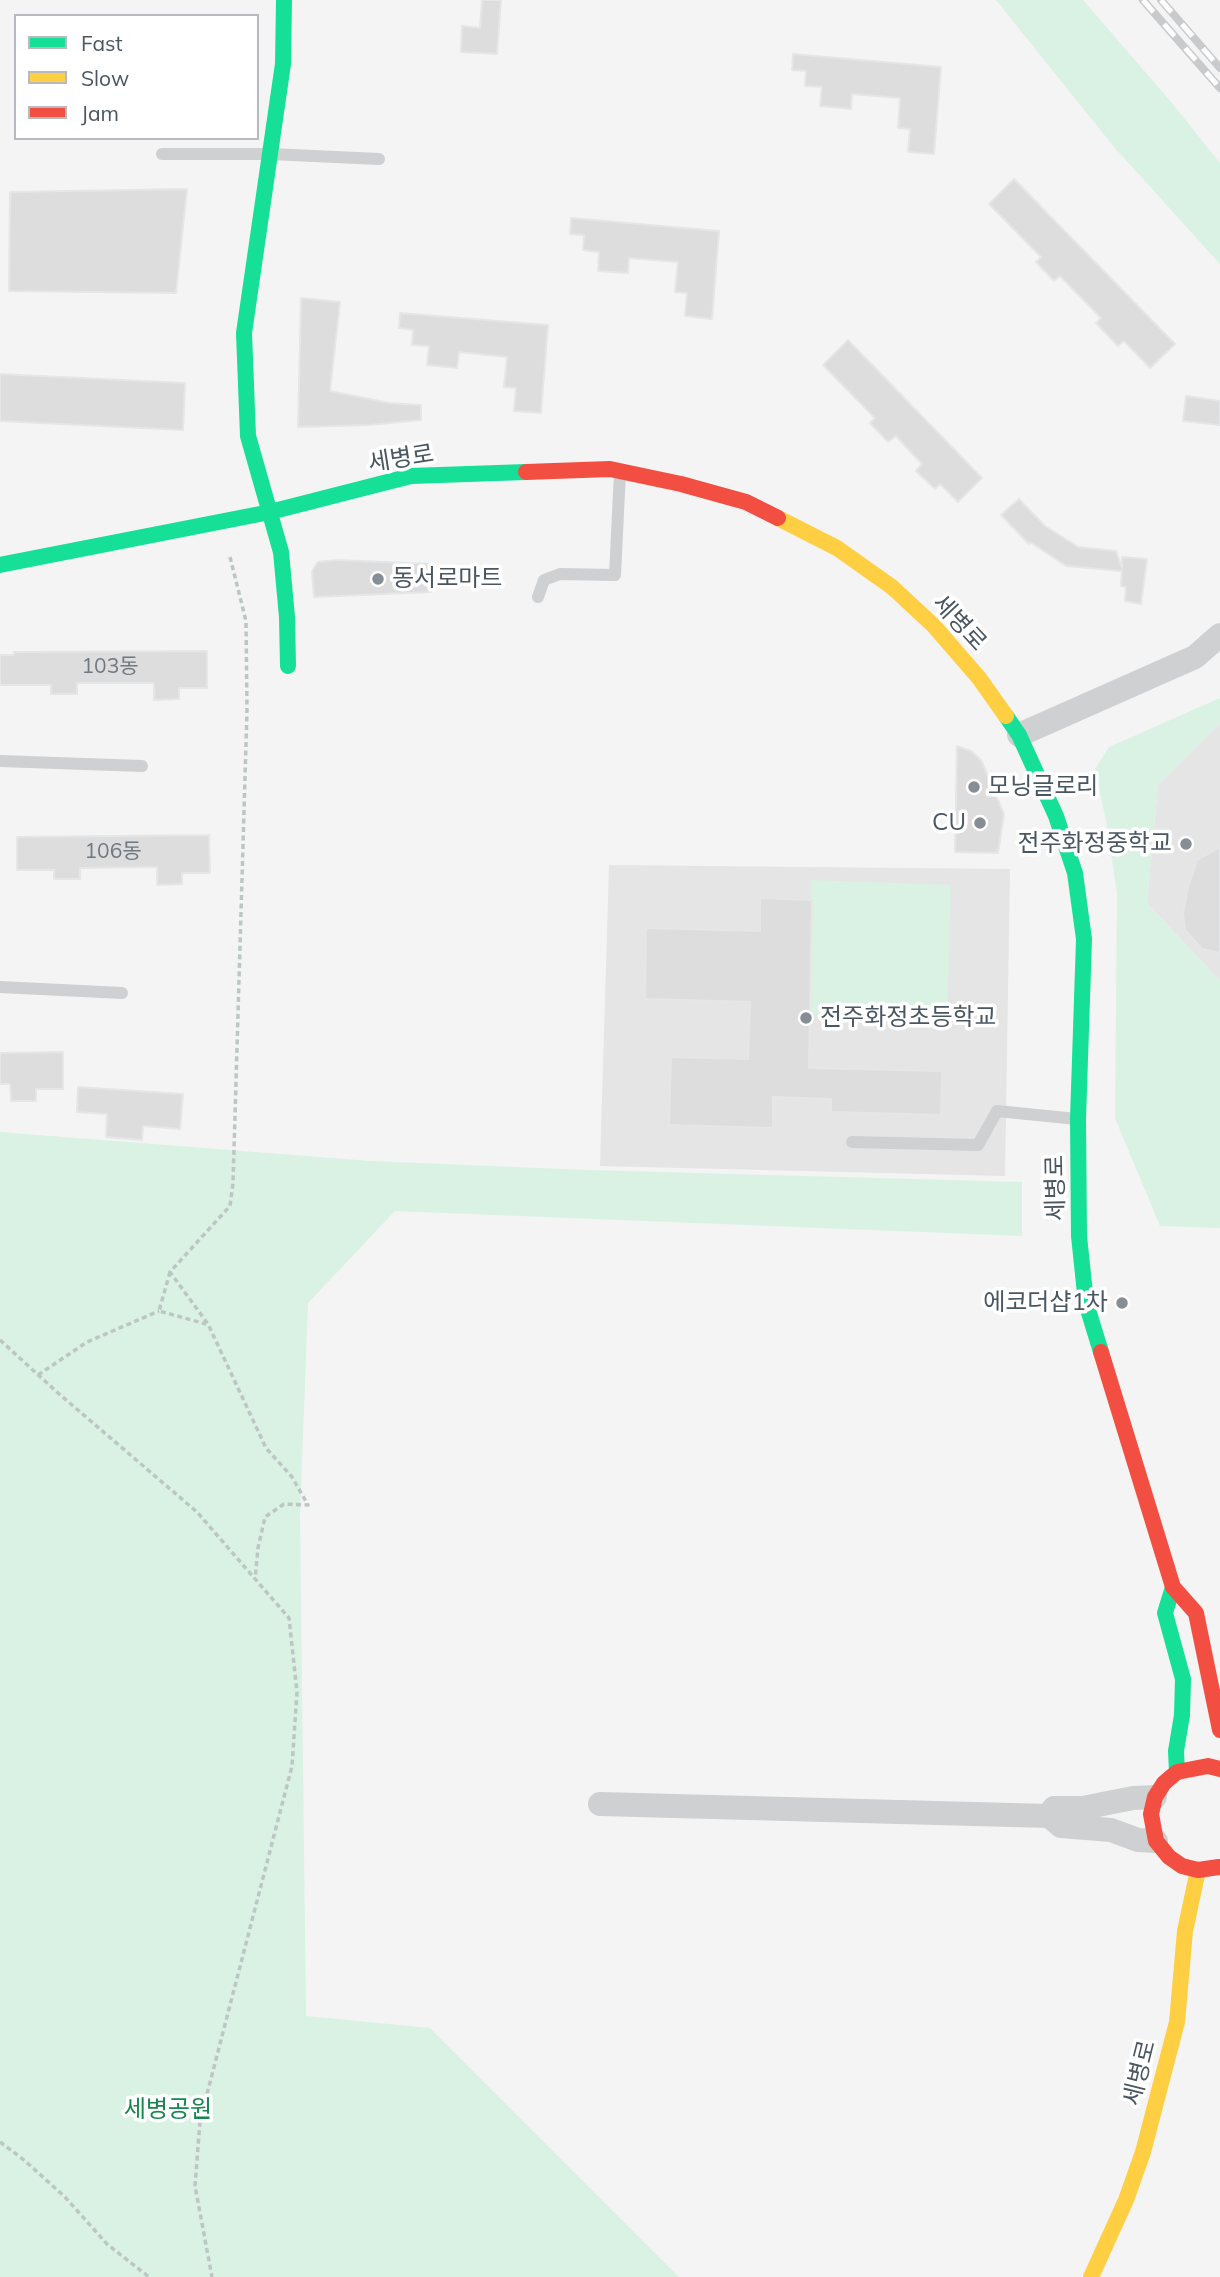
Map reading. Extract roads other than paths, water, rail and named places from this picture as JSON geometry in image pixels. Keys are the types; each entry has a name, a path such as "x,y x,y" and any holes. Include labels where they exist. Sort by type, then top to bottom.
{"street":[{"path":"284,0 283,64 244,333 248,436 281,552 288,666"},
{"name":"세병로","path":"0,565 270,512 411,476 610,469 681,484 746,502 837,548 892,587 933,626 979,678 1018,735 1056,816 1075,873 1084,939 1078,1119 1079,1236 1086,1303 1173,1587 1196,1613 1220,1730"},
{"path":"1018,735 1195,657 1220,635"},
{"name":"세병로","path":"1173,1587 1165,1613 1183,1679 1182,1715 1176,1751 1177,1772"},
{"path":"1220,1769 1208,1766 1177,1772 1164,1783 1155,1797 1151,1814 1156,1841 1169,1857 1182,1866 1198,1870 1220,1867"},
{"path":"1049,1816 1054,1808 1083,1808 1133,1798 1155,1797"},
{"path":"600,1804 1049,1816 1061,1826 1111,1830 1138,1840 1156,1841"},
{"name":"세병로","path":"1091,2277 1126,2200 1143,2152 1177,2022 1185,1931 1198,1870"}],"lane":[{"path":"162,154 271,154 379,159"},
{"path":"537,597 544,580 560,574 615,575 621,471"},
{"path":"0,761 142,766"},
{"path":"0,987 122,993"},
{"path":"852,1142 978,1145 997,1111 1078,1119"}],"railway":[{"path":"1143,0 1220,88"},
{"path":"1161,0 1220,68"}],"place":[{"name":"동서로마트","path":"378,579"},
{"name":"모닝글로리","path":"974,787"},
{"name":"CU","path":"980,823"},
{"name":"전주화정중학교","path":"1186,844"},
{"name":"전주화정초등학교","path":"806,1018"},
{"name":"에코더샵1차","path":"1122,1303"}],"park label":[{"name":"세병공원","path":"168,2110"}]}
